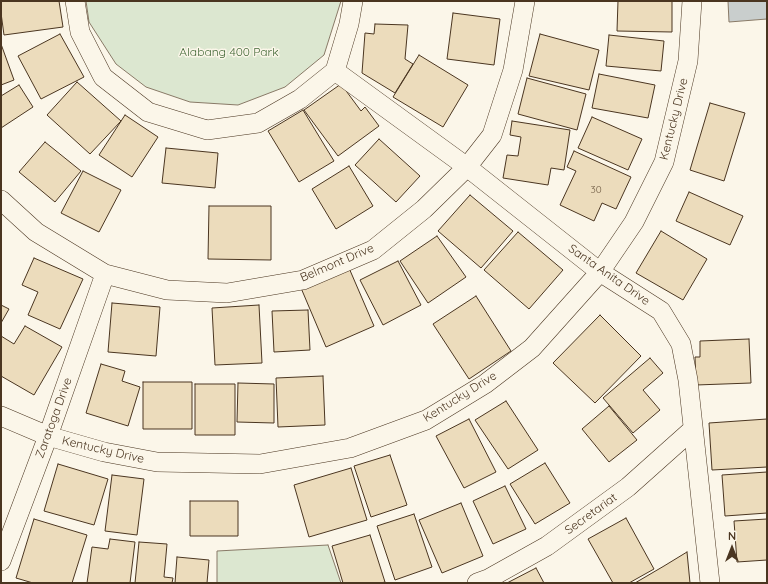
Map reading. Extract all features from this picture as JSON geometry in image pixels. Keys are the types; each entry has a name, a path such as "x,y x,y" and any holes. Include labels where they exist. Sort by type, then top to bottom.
{"street":[{"path":"75,1 80,32 103,77 148,112 207,130 258,123 300,99 335,71 349,24 353,1"},
{"name":"Belmont Drive","path":"1,200 36,232 105,274 167,290 227,293 302,280 373,250 424,209 467,167 492,136 514,70 525,1"},
{"name":"Kentucky Drive","path":"1,416 48,436 104,452 157,462 260,464 350,448 426,420 485,384 532,348 600,272 634,222 664,162 688,61 692,1"},
{"name":"Santa Anita Drive","path":"335,71 467,167 600,272 661,311 681,344 688,380 710,583"},
{"name":"Zaratoga Drive","path":"1,561 48,436 105,274"},
{"name":"Secretariat","path":"477,583 488,579 547,546 628,488 693,429"}],"green space":[{"name":"Alabang 400 Park","path":"86,1 341,1 324,55 285,87 238,105 190,102 146,87 116,64 89,22"},
{"path":"328,545 341,583 217,583 217,551"}],"shaded area":[{"path":"728,1 767,1 767,19 729,22"}],"building":[{"path":"1,1 59,1 63,27 4,35"},
{"path":"618,1 672,1 672,32 617,31"},
{"path":"453,13 500,19 494,65 447,59"},
{"path":"375,24 408,25 405,59 413,64 395,93 362,73 365,33 374,34"},
{"path":"60,34 84,77 41,99 18,56"},
{"path":"540,34 599,50 589,90 529,76"},
{"path":"609,35 664,41 661,71 606,66"},
{"path":"1,44 14,80 1,85"},
{"path":"419,55 468,85 443,127 393,97"},
{"path":"599,74 655,85 648,118 592,108"},
{"path":"527,78 586,94 577,130 518,114"},
{"path":"77,82 121,121 90,154 47,115"},
{"path":"341,84 361,111 365,107 379,126 338,156 304,110"},
{"path":"19,85 33,107 1,128 1,96"},
{"path":"710,103 745,113 724,181 690,170"},
{"path":"303,110 334,161 299,182 268,131"},
{"path":"125,115 158,137 132,177 99,155"},
{"path":"592,117 642,139 628,170 578,148"},
{"path":"512,121 570,130 564,170 551,168 548,185 503,178 507,155 518,156 521,137 510,135"},
{"path":"379,139 420,176 396,202 355,165"},
{"path":"45,142 81,171 55,202 19,172"},
{"path":"166,148 218,153 215,188 162,183"},
{"path":"574,151 631,177 616,209 602,203 594,221 560,205 576,171 567,167"},
{"path":"349,166 373,206 336,229 312,189"},
{"path":"83,171 121,190 99,232 61,213"},
{"path":"689,192 743,216 730,245 676,221"},
{"path":"470,195 513,231 481,268 438,231"},
{"path":"209,206 271,206 271,260 208,259"},
{"path":"661,231 707,259 683,300 636,273"},
{"path":"518,232 563,270 529,309 484,270"},
{"path":"437,236 466,277 428,303 400,261"},
{"path":"34,258 83,279 60,329 28,315 38,292 22,285"},
{"path":"398,261 421,305 383,325 360,280"},
{"path":"349,268 374,326 326,347 301,288"},
{"path":"476,296 511,351 469,379 433,324"},
{"path":"112,303 160,307 156,356 108,352"},
{"path":"1,305 9,309 1,323"},
{"path":"259,305 262,363 215,365 212,308"},
{"path":"308,310 310,350 274,352 272,311"},
{"path":"600,315 641,356 595,403 553,363"},
{"path":"25,326 62,347 34,395 1,376 1,336 14,344"},
{"path":"749,339 751,383 696,385 695,357 700,357 700,341"},
{"path":"650,358 663,373 643,390 660,410 633,433 603,398"},
{"path":"101,364 125,371 122,381 140,387 128,426 86,413"},
{"path":"323,376 325,425 278,427 276,378"},
{"path":"143,382 192,382 192,429 143,429"},
{"path":"238,383 274,384 274,423 237,422"},
{"path":"195,384 235,384 235,435 195,435"},
{"path":"506,401 538,450 508,469 475,420"},
{"path":"609,406 637,440 609,462 582,429"},
{"path":"469,419 496,472 464,488 436,436"},
{"path":"767,419 767,467 712,470 709,423"},
{"path":"390,455 407,505 371,517 354,466"},
{"path":"545,463 570,503 535,524 510,484"},
{"path":"58,464 108,479 94,525 44,511"},
{"path":"351,468 367,520 309,537 294,485"},
{"path":"767,472 767,513 725,516 722,475"},
{"path":"112,475 144,479 137,535 105,531"},
{"path":"505,486 526,529 493,544 473,501"},
{"path":"190,501 238,501 238,536 190,536"},
{"path":"461,503 483,556 442,573 419,520"},
{"path":"414,514 432,567 395,580 377,526"},
{"path":"626,518 654,569 629,583 613,583 588,539"},
{"path":"34,519 87,535 72,583 33,583 16,578"},
{"path":"767,519 767,560 737,562 734,521"},
{"path":"370,535 385,582 343,583 332,546"},
{"path":"110,539 135,542 130,583 87,583 92,547 108,549"},
{"path":"139,542 167,544 164,577 173,578 172,583 135,583"},
{"path":"687,552 690,583 635,583 664,566"},
{"path":"177,557 209,560 207,583 175,583"},
{"path":"536,568 544,583 507,583"}]}
